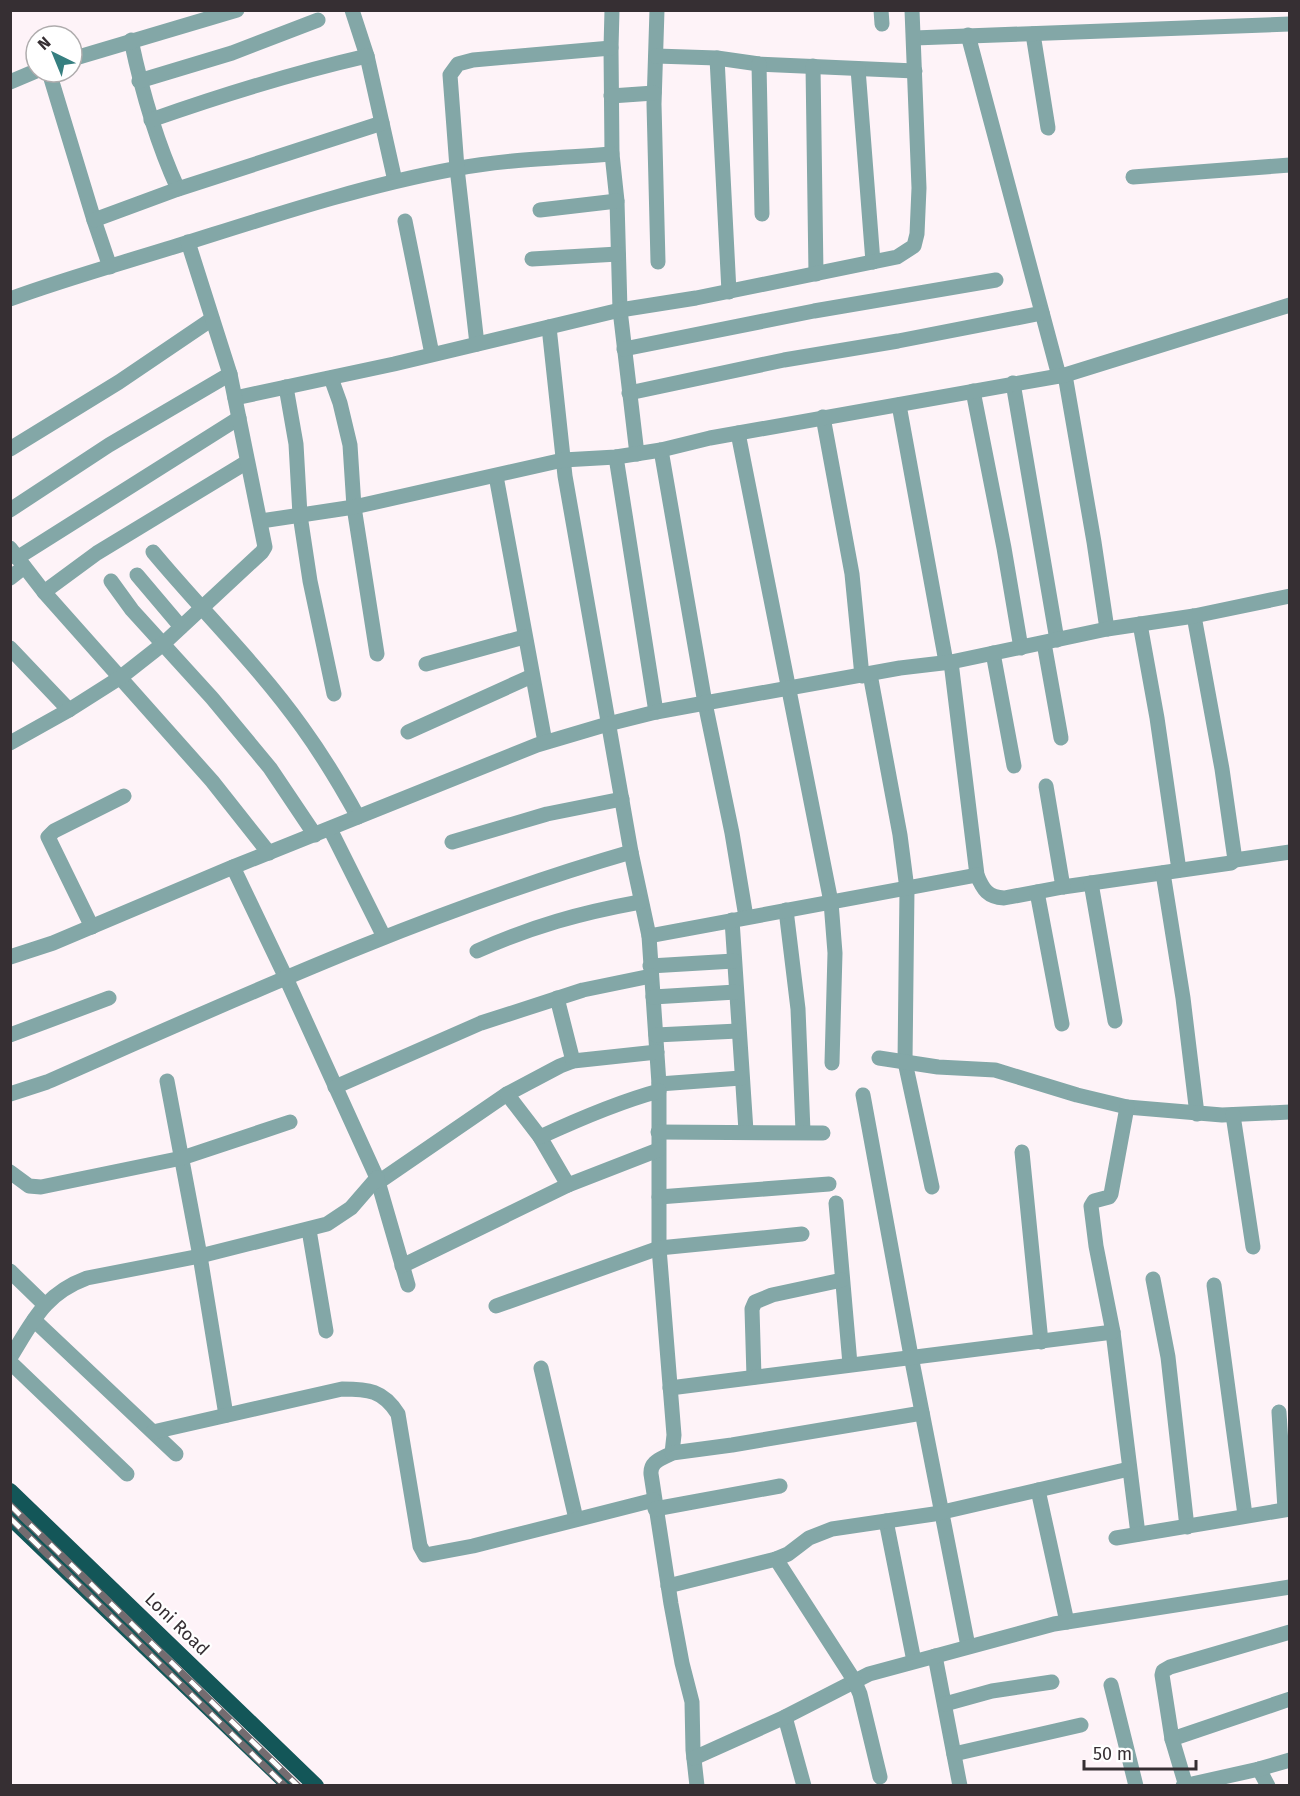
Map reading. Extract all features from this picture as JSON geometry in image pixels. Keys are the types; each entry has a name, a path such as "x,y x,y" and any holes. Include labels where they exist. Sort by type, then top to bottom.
{"highway":[{"name":"Loni Road","path":"10,1491 316,1785"},
{"path":"10,1517 290,1785"}],"street":[{"path":"84,55 237,10"},
{"path":"352,10 367,56 395,181"},
{"path":"612,10 610,48 612,154 617,201 620,310 637,454"},
{"path":"657,10 654,93 658,262"},
{"path":"235,398 331,378 620,310 816,274 905,254 914,246 917,234 919,188 912,10"},
{"path":"139,81 232,53 318,20"},
{"path":"914,38 1290,24"},
{"path":"1033,33 1048,128"},
{"path":"968,35 1042,313 1062,375 1094,542 1107,629"},
{"path":"131,40 139,81 161,153 178,189"},
{"path":"477,344 449,80 453,69 458,64 473,60 610,48"},
{"path":"151,120 201,102 310,69 367,56"},
{"path":"656,56 717,58 759,64 915,71"},
{"path":"717,58 729,291"},
{"path":"759,64 762,214"},
{"path":"813,66 816,274"},
{"path":"858,69 873,262"},
{"path":"10,82 24,76"},
{"path":"53,84 110,267"},
{"path":"611,96 654,93"},
{"path":"94,220 178,189 382,123"},
{"path":"10,298 228,229 395,181 457,168 524,160 612,154"},
{"path":"1134,177 1290,165"},
{"path":"540,210 617,201"},
{"path":"405,221 432,354"},
{"path":"10,742 69,710 121,677 163,644 262,552 265,543 230,374 188,242"},
{"path":"532,259 618,254"},
{"path":"624,349 814,311 996,280"},
{"path":"261,521 354,507 563,460 616,457 661,450 823,417 1062,375 1290,305"},
{"path":"629,393 784,360 1042,313"},
{"path":"10,448 119,382 212,319"},
{"path":"549,327 563,460 640,902 649,936 659,1087 659,1248 674,1435 672,1453"},
{"path":"10,510 108,445 230,374"},
{"path":"331,378 348,437 354,507 377,654"},
{"path":"1013,383 1050,642 1061,738"},
{"path":"286,387 296,444 300,515 310,581 334,694"},
{"path":"973,392 1021,648"},
{"path":"899,405 949,662 977,874 982,888 994,897 1004,898 1290,852"},
{"path":"823,417 852,574 866,675 900,835 908,889 905,1062 932,1187"},
{"path":"10,578 17,558 239,418"},
{"path":"738,433 831,902 835,953 832,1063"},
{"path":"661,450 705,703 732,833 739,919 734,961 746,1131"},
{"path":"616,457 656,712"},
{"path":"44,592 97,553 247,462"},
{"path":"496,476 544,742"},
{"path":"153,552 258,672 302,727 358,817"},
{"path":"17,558 44,592 212,781 270,854"},
{"path":"137,575 181,627"},
{"path":"111,580 132,610 212,698 270,768 315,835"},
{"path":"10,957 53,943 233,867 544,742 608,724 656,712 949,662 1107,629 1194,616 1290,597"},
{"path":"1194,616 1222,769 1235,860"},
{"path":"1140,624 1157,718 1179,870"},
{"path":"426,664 524,636"},
{"path":"10,648 69,710"},
{"path":"993,653 1014,766"},
{"path":"408,732 532,676"},
{"path":"1046,786 1063,887"},
{"path":"92,927 48,837 54,831 124,796"},
{"path":"452,842 547,814 622,799"},
{"path":"330,829 384,937"},
{"path":"10,1094 47,1082 384,937 567,871 631,852"},
{"path":"233,867 377,1178 408,1285"},
{"path":"1163,873 1183,998 1197,1114"},
{"path":"649,936 908,889 977,874"},
{"path":"1091,883 1115,1021"},
{"path":"1037,892 1062,1024"},
{"path":"477,951 512,935 561,919 640,902"},
{"path":"786,910 798,1009 803,1131"},
{"path":"335,1088 447,1037 557,998 650,971 734,961"},
{"path":"653,997 736,992"},
{"path":"10,1035 109,998"},
{"path":"557,998 573,1061"},
{"path":"656,1035 738,1031"},
{"path":"377,1178 383,1179 507,1094 560,1066 573,1061 657,1052"},
{"path":"879,1058 938,1066 994,1070 1077,1095 1127,1107 1197,1114 1290,1112"},
{"path":"540,1137 659,1087 741,1078"},
{"path":"167,1081 200,1256 226,1415"},
{"path":"507,1094 540,1137 568,1185"},
{"path":"863,1095 968,1646"},
{"path":"1127,1107 1111,1194 1109,1197 1094,1201 1091,1206 1096,1246 1113,1332 1128,1469 1138,1534"},
{"path":"1233,1115 1253,1247"},
{"path":"10,1172 29,1186 41,1186 182,1158 290,1122"},
{"path":"658,1132 803,1131 822,1133"},
{"path":"402,1266 568,1185 658,1150"},
{"path":"1022,1152 1041,1342"},
{"path":"127,1474 10,1360 45,1305 70,1284 87,1278 200,1256 327,1224 351,1209 377,1178"},
{"path":"659,1197 829,1184"},
{"path":"836,1203 850,1364"},
{"path":"309,1230 326,1331"},
{"path":"496,1306 659,1248 802,1234"},
{"path":"10,1271 45,1305"},
{"path":"1153,1279 1168,1356 1187,1527"},
{"path":"754,1377 752,1309 754,1302 772,1295 842,1280"},
{"path":"1214,1285 1245,1515"},
{"path":"34,1320 176,1454"},
{"path":"670,1388 1113,1332"},
{"path":"541,1368 576,1519"},
{"path":"153,1432 342,1389 371,1391 392,1404 400,1422 420,1546 424,1555 473,1546 576,1519 655,1504 780,1486"},
{"path":"1116,1538 1288,1509 1279,1412"},
{"path":"698,1785 694,1758 692,1702 682,1663 668,1586 651,1466 672,1453 922,1413"},
{"path":"668,1586 776,1559 788,1554 809,1538 832,1529 942,1512 1128,1469"},
{"path":"1038,1490 1066,1622"},
{"path":"886,1521 914,1662"},
{"path":"776,1559 854,1680 860,1694 880,1777"},
{"path":"694,1758 785,1717 869,1674 968,1646 1066,1622 1290,1587"},
{"path":"1290,1632 1170,1667 1162,1674 1172,1739 1185,1785 1290,1760"},
{"path":"935,1656 960,1785"},
{"path":"945,1704 992,1691 1052,1682"},
{"path":"1111,1685 1136,1785"},
{"path":"1172,1739 1290,1699"},
{"path":"785,1717 804,1785"},
{"path":"954,1754 1081,1725"},
{"path":"1259,1769 1268,1785"}],"railway":[{"path":"10,1505 298,1786"},
{"path":"10,1518 285,1786"}]}
